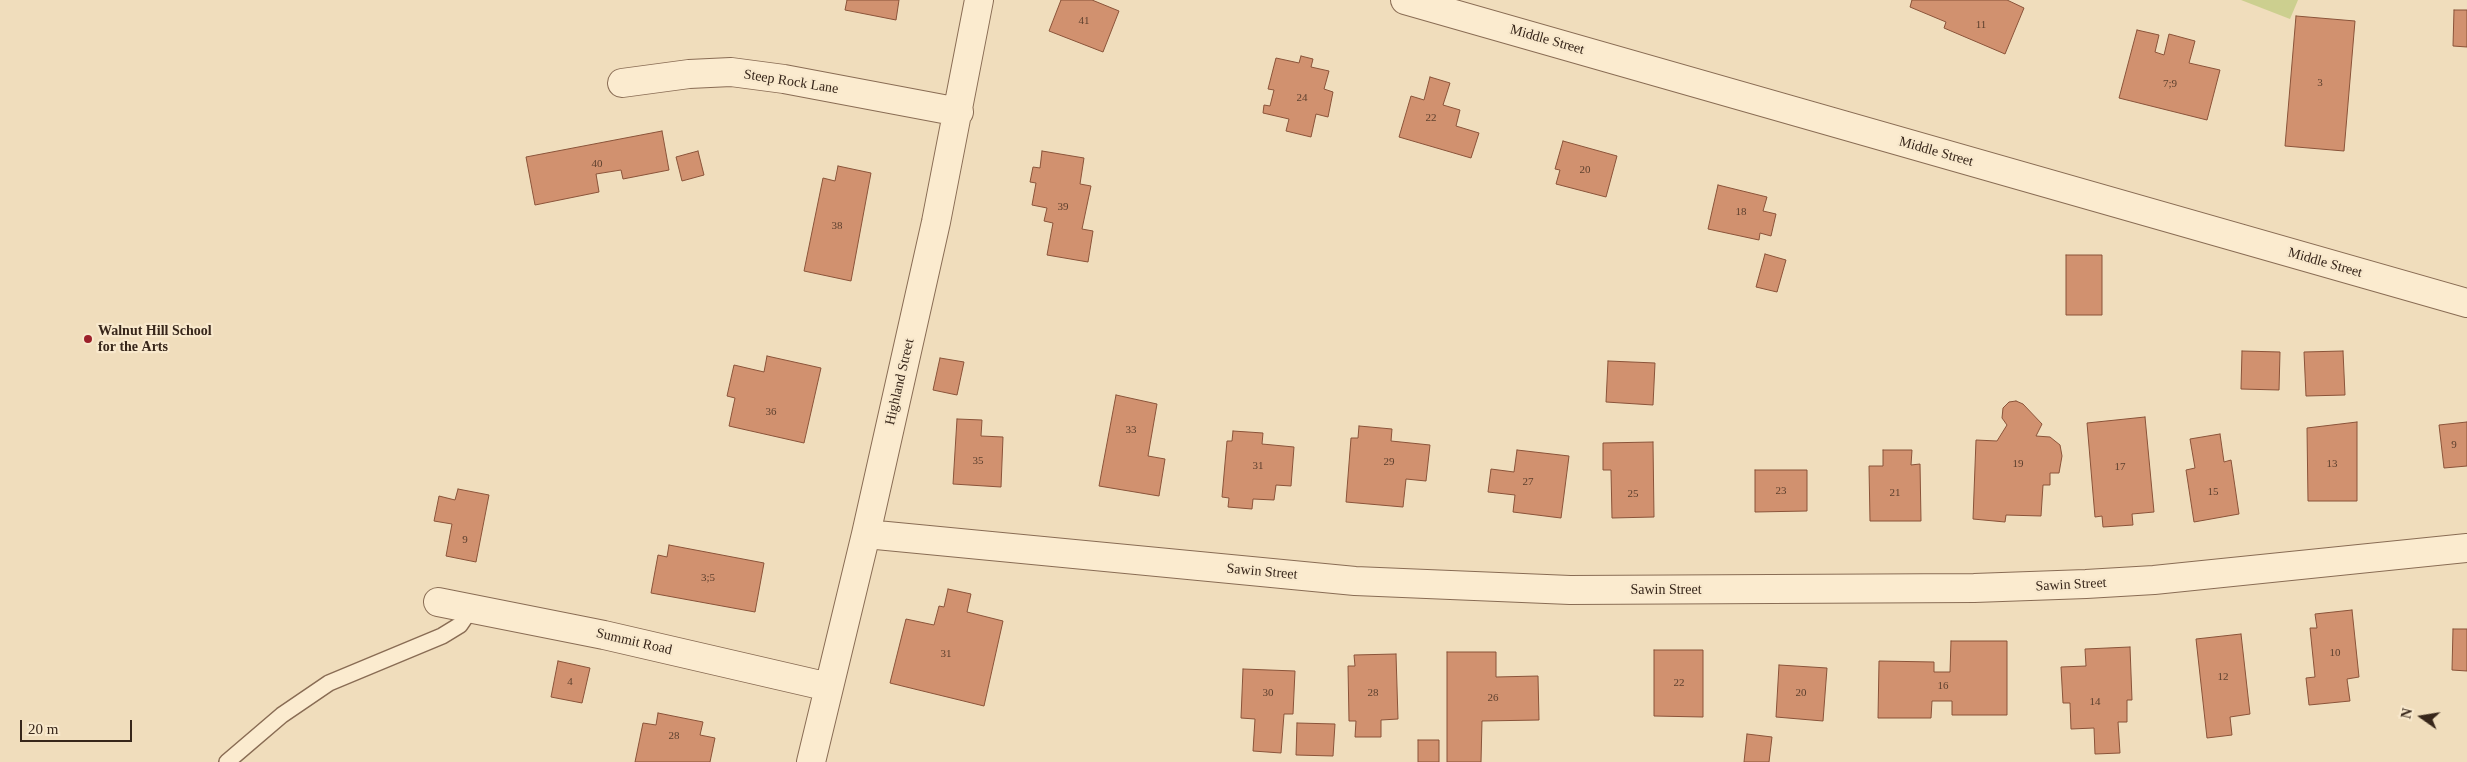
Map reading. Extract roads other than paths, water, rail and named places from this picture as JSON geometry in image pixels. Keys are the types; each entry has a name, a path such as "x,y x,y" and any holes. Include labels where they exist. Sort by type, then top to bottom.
{"street":[{"name":"Highland Street","path":"811,762 866,534 958,112 979,0"},
{"name":"Middle Street","path":"1405,0 2467,303"},
{"name":"Steep Rock Lane","path":"622,83 689,74 731,72 784,79 958,112"},
{"name":"Sawin Street","path":"866,534 1355,581 1570,590 1964,588 2086,584 2154,580 2467,548"},
{"name":"Summit Road","path":"438,602 604,635 829,687"}],"lane":[{"path":"227,762 282,716 329,683 442,636 460,625 471,609"}],"place":[{"name":"Walnut Hill School for the Arts","path":"88,339"}]}
